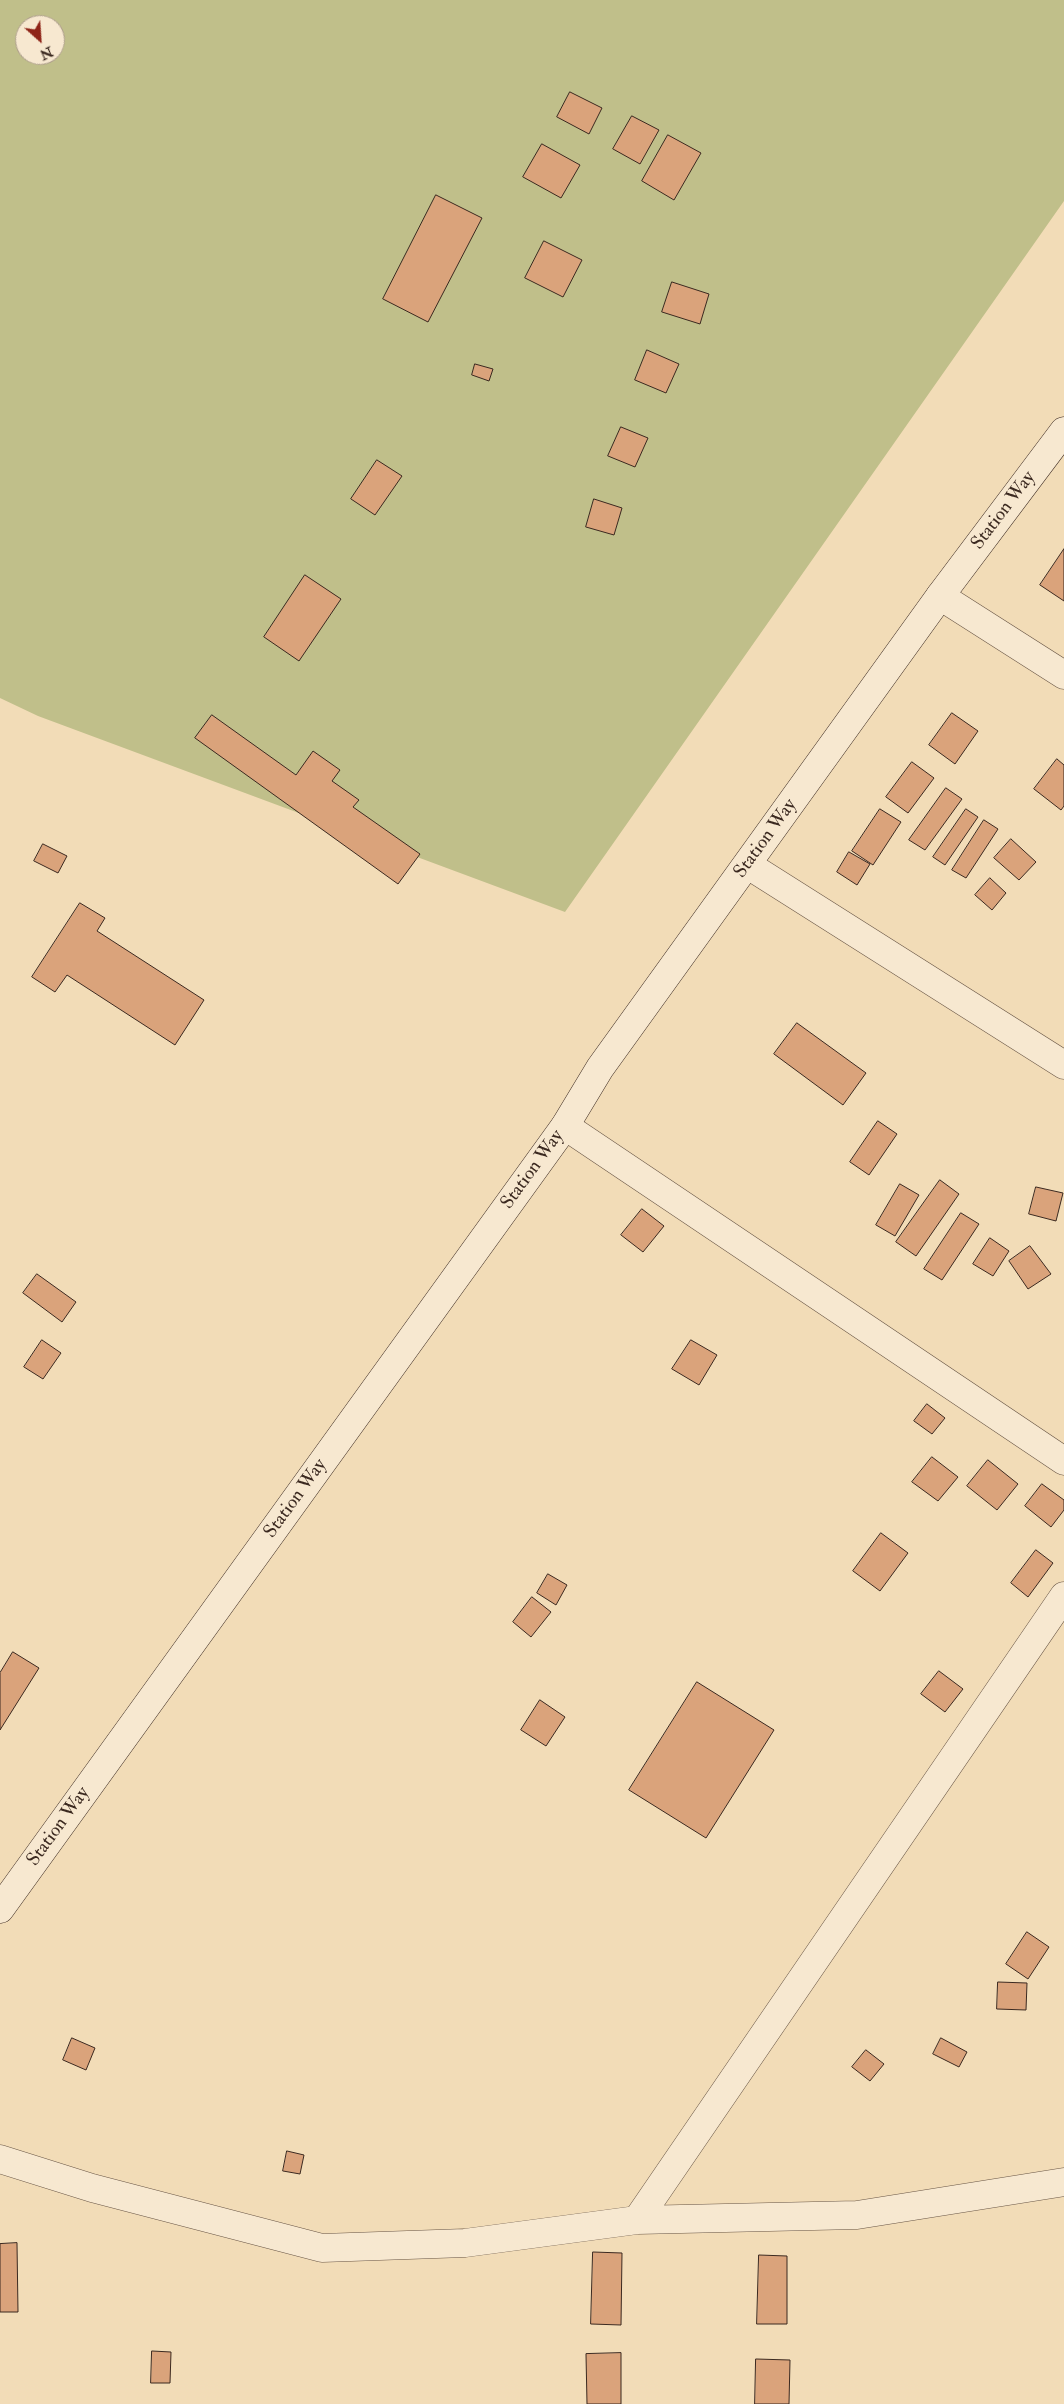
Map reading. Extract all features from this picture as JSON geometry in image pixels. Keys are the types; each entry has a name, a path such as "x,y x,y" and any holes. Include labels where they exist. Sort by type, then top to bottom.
{"street":[{"name":"Station Way","path":"0,1909 565,1126 600,1068 940,596 1064,431"},
{"path":"940,596 1064,675"},
{"path":"748,865 1064,1065"},
{"path":"565,1126 1064,1461"},
{"path":"637,2220 1064,1596"},
{"path":"0,2159 92,2188 322,2248 465,2243 637,2220 858,2215 1064,2182"}],"shaded area":[{"path":"0,0 1064,0 1064,201 565,912 38,716 0,698"}],"building":[{"path":"570,92 602,108 589,134 557,117"},
{"path":"632,116 659,130 640,164 613,149"},
{"path":"668,135 701,153 674,200 642,181"},
{"path":"542,144 580,165 561,198 523,177"},
{"path":"436,195 482,218 428,322 383,299"},
{"path":"544,241 582,260 563,297 525,278"},
{"path":"672,282 709,294 700,324 662,312"},
{"path":"647,350 679,364 666,393 635,380"},
{"path":"475,364 493,369 489,381 472,375"},
{"path":"621,427 648,438 635,467 608,456"},
{"path":"377,460 402,476 375,515 351,499"},
{"path":"594,499 622,508 614,535 586,527"},
{"path":"1064,549 1064,601 1040,585"},
{"path":"305,575 341,599 299,661 264,637"},
{"path":"952,713 978,731 955,764 929,745"},
{"path":"212,715 296,775 313,751 340,770 332,781 359,800 353,807 420,854 398,884 195,738"},
{"path":"1057,759 1064,765 1064,806 1061,810 1034,789"},
{"path":"912,762 934,778 908,813 886,797"},
{"path":"946,788 962,799 925,850 909,840"},
{"path":"880,809 901,822 873,865 852,851"},
{"path":"966,809 978,817 945,865 933,857"},
{"path":"984,820 998,829 966,878 952,870"},
{"path":"1011,839 1036,862 1019,880 994,858"},
{"path":"43,844 67,856 58,873 34,861"},
{"path":"849,852 870,864 857,885 837,872"},
{"path":"990,878 1006,893 992,910 975,895"},
{"path":"80,903 105,918 97,931 204,1000 175,1045 67,975 55,992 32,977"},
{"path":"797,1023 866,1073 843,1105 774,1054"},
{"path":"878,1121 897,1134 869,1175 850,1162"},
{"path":"940,1180 959,1194 916,1256 896,1242"},
{"path":"900,1184 919,1195 895,1236 876,1225"},
{"path":"1036,1187 1063,1193 1056,1221 1029,1214"},
{"path":"642,1209 664,1226 643,1252 621,1235"},
{"path":"961,1213 979,1224 942,1280 924,1269"},
{"path":"990,1238 1009,1251 993,1276 973,1264"},
{"path":"1030,1246 1051,1274 1028,1289 1009,1261"},
{"path":"37,1274 76,1302 62,1322 23,1293"},
{"path":"42,1340 61,1353 43,1379 24,1367"},
{"path":"691,1340 717,1355 699,1385 672,1369"},
{"path":"927,1404 945,1418 932,1434 914,1421"},
{"path":"932,1457 958,1477 938,1501 912,1482"},
{"path":"988,1460 1018,1484 997,1510 967,1486"},
{"path":"1042,1484 1064,1500 1064,1510 1051,1527 1025,1506"},
{"path":"881,1533 908,1553 880,1591 853,1571"},
{"path":"1036,1550 1053,1563 1028,1597 1011,1583"},
{"path":"548,1574 567,1585 556,1605 537,1593"},
{"path":"532,1597 551,1612 531,1637 513,1622"},
{"path":"13,1652 39,1668 0,1730 0,1673"},
{"path":"939,1671 963,1689 945,1712 921,1694"},
{"path":"697,1682 774,1730 706,1838 629,1790"},
{"path":"540,1700 565,1717 546,1746 521,1730"},
{"path":"1027,1932 1049,1947 1028,1979 1006,1964"},
{"path":"998,1982 1027,1983 1026,2010 997,2009"},
{"path":"72,2038 95,2048 86,2070 63,2060"},
{"path":"941,2038 967,2052 959,2067 933,2054"},
{"path":"866,2050 884,2064 870,2081 852,2067"},
{"path":"287,2151 304,2155 300,2174 283,2171"},
{"path":"17,2243 18,2312 0,2312 0,2244"},
{"path":"593,2252 622,2253 621,2325 591,2324"},
{"path":"759,2255 787,2256 787,2324 757,2324"},
{"path":"152,2351 171,2352 170,2383 151,2383"},
{"path":"621,2353 621,2404 587,2404 586,2354"},
{"path":"756,2359 790,2360 789,2404 755,2404"}]}
